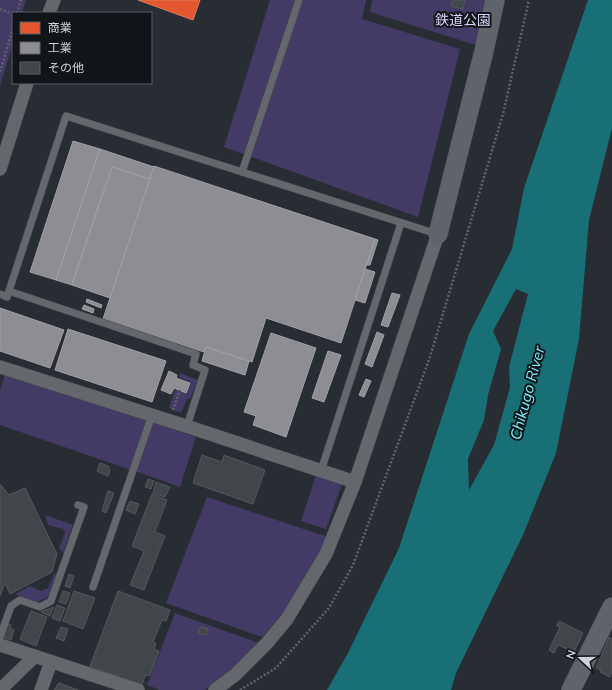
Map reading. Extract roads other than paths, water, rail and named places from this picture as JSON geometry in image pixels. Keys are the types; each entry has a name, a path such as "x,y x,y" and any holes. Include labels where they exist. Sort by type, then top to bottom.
{"street":[{"path":"49,12 54,0"},
{"path":"214,690 235,675 267,643 287,618 326,554 355,482 438,234 484,51 495,0"},
{"path":"0,169 27,84"},
{"path":"0,367 169,420 355,482"},
{"path":"571,690 612,607"},
{"path":"0,645 138,690"},
{"path":"0,690 35,656"},
{"path":"41,690 51,662"}],"lane":[{"path":"242,172 299,0"},
{"path":"0,294 7,296 9,292 66,116 438,234"},
{"path":"321,471 401,223"},
{"path":"9,292 196,354 193,365 205,370 186,426"},
{"path":"93,587 152,415"},
{"path":"0,637 11,606 20,600 40,607 51,601 84,507 78,505"}],"water":[{"name":"Chikugo River","path":"588,0 612,0 612,128 589,220 579,339 556,453 523,535 456,673 451,690 327,690 348,653 399,548 469,334 512,249 524,188","holes":["516,289 528,294 509,367 510,387 494,445 469,490 468,459 484,420 488,395 501,349 493,331"]}],"park label":[{"name":"鉄道公園","path":"463,20"}]}
